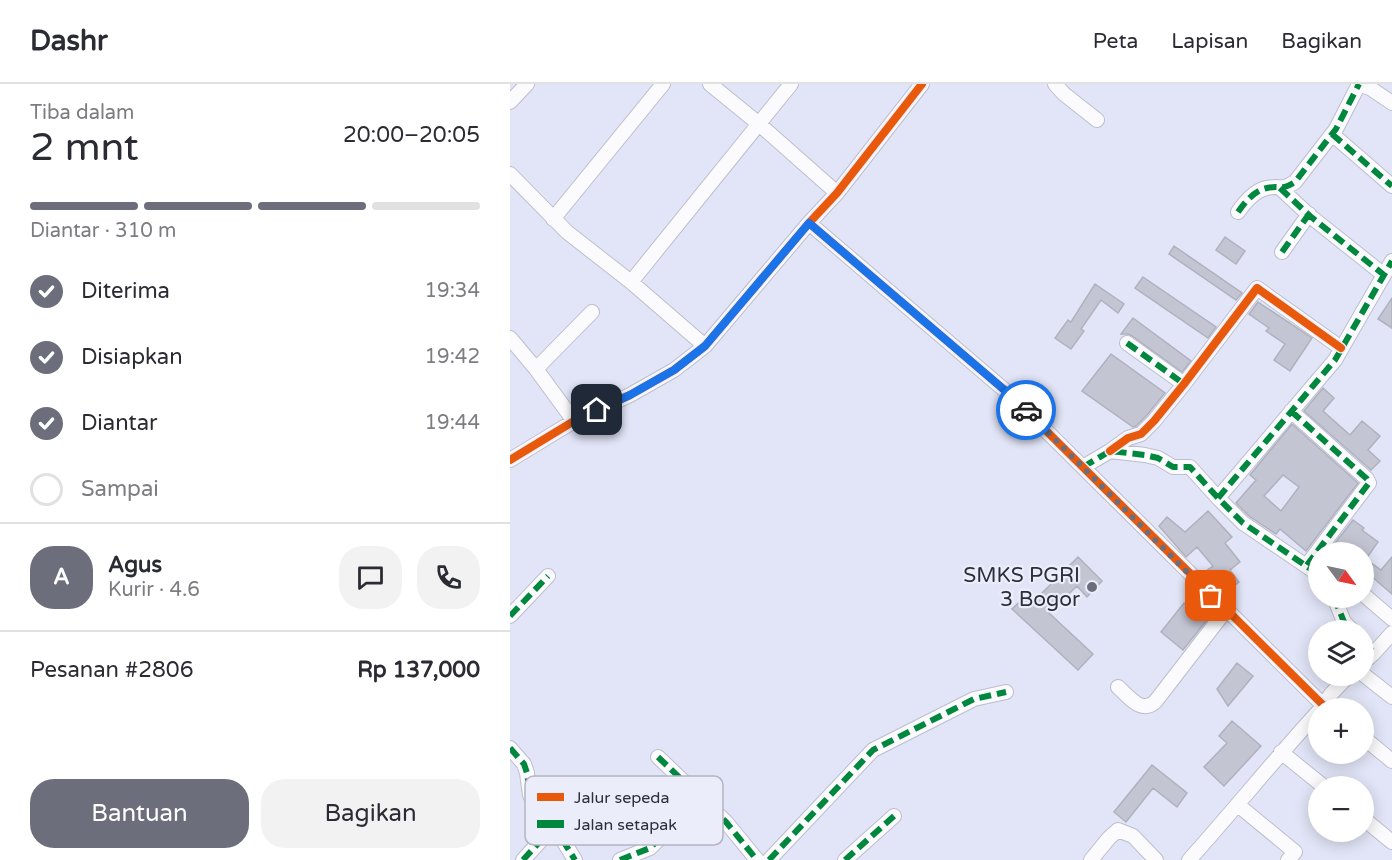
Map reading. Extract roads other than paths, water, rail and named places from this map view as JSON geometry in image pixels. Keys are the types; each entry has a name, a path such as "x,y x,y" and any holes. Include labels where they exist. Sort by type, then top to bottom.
{"street":[{"path":"510,102 527,84"},
{"path":"553,219 663,84"},
{"path":"710,84 837,193"},
{"path":"631,282 791,84"},
{"path":"510,460 574,421 630,395 674,370 705,346 837,193 922,84"},
{"path":"1055,84 1097,120"},
{"path":"1238,212 1245,202 1259,191 1266,188 1286,188 1295,182 1332,134 1362,85 1392,104"},
{"path":"1332,134 1392,186"},
{"path":"510,174 567,232 631,282 705,346"},
{"path":"1218,498 1335,360 1390,265 1309,214 1280,188"},
{"path":"1282,252 1309,214"},
{"path":"809,223 1008,393 1311,698"},
{"path":"1083,467 1128,438 1141,434 1184,384 1257,288 1341,348"},
{"path":"536,369 592,312"},
{"path":"510,338 574,421"},
{"path":"1127,343 1184,384"},
{"path":"1110,451 1145,454 1158,458 1173,467 1190,467 1243,523 1307,565 1369,483 1291,411"},
{"path":"510,616 548,576"},
{"path":"1374,603 1392,618"},
{"path":"1118,687 1140,705 1150,706 1226,610"},
{"path":"1374,652 1392,633"},
{"path":"1374,683 1392,697"},
{"path":"1329,698 1339,686"},
{"path":"769,860 873,750 974,699 1006,692"},
{"path":"1189,860 1308,724"},
{"path":"1374,746 1392,761"},
{"path":"510,748 524,764 528,776"},
{"path":"1281,752 1311,776"},
{"path":"658,757 678,776"},
{"path":"1238,805 1296,857"},
{"path":"845,860 894,816"},
{"path":"723,819 757,860"},
{"path":"1374,827 1392,842"},
{"path":"1091,860 1118,830 1133,836 1156,860"},
{"path":"523,860 537,845"},
{"path":"566,845 575,860"},
{"path":"620,860 653,845"}],"place":[{"name":"SMKS PGRI 3 Bogor","path":"1092,587"}]}
